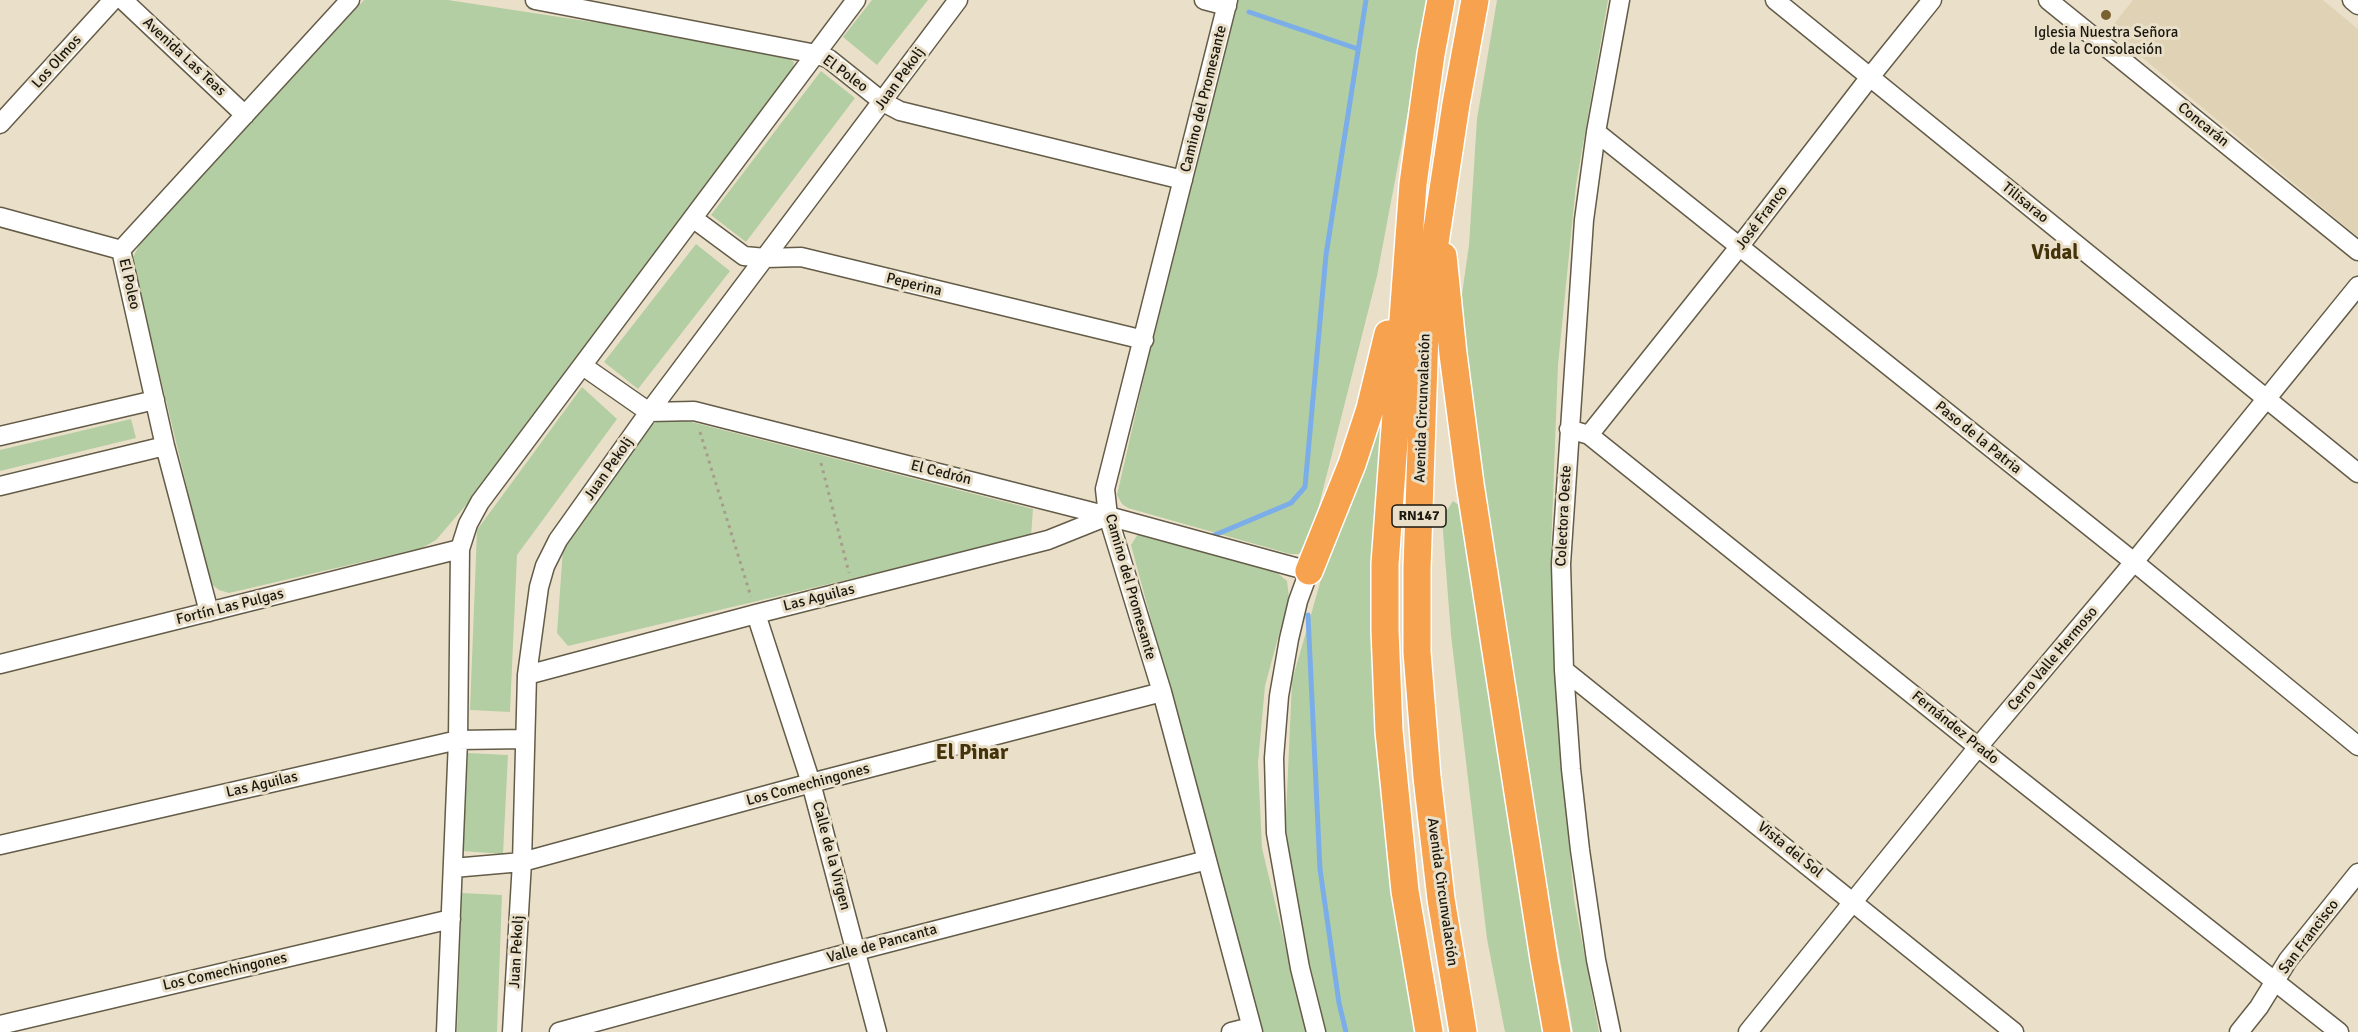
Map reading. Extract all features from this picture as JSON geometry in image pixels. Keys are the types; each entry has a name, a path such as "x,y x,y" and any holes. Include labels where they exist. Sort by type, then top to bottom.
{"highway":[{"name":"Avenida Circunvalación","path":"1429,1032 1405,891 1389,731 1385,564 1413,184 1441,0"},
{"name":"Avenida Circunvalación","path":"1463,1032 1439,876 1427,777 1418,652 1417,568 1426,302 1474,0"},
{"path":"1309,571 1352,464 1370,409 1384,355 1413,184"},
{"path":"1441,204 1453,354 1470,484 1557,1032"}],"street":[{"name":"Los Olmos","path":"0,124 113,0"},
{"name":"Avenida Las Teas","path":"123,0 245,115"},
{"name":"El Poleo","path":"209,612 165,446 121,250 350,0"},
{"name":"El Poleo","path":"535,0 568,3 816,54 829,59 883,102 900,111 1183,180"},
{"path":"446,1032 458,740 460,549 468,524 480,502 856,0"},
{"name":"Juan Pekolj","path":"512,1032 522,862 528,675 539,587 545,566 558,540 649,412 958,0"},
{"path":"1204,0 1228,3"},
{"name":"Colectora Oeste","path":"1611,1032 1596,960 1580,850 1564,670 1561,564 1584,220 1596,132 1620,0"},
{"name":"Tilisarao","path":"1775,0 2358,473"},
{"name":"José Franco","path":"1589,435 1932,0"},
{"name":"Concarán","path":"2048,0 2358,251"},
{"path":"2352,0 2358,5"},
{"name":"Camino del Promesante","path":"1228,3 1105,489 1108,516 1162,692 1252,1029"},
{"name":"Paso de la Patria","path":"1596,132 2134,562 2358,746"},
{"path":"0,217 121,250"},
{"name":"Peperina","path":"694,219 744,255 766,258 801,257 1144,340"},
{"name":"Cerro Valle Hermoso","path":"1748,1032 1978,747 2134,562 2358,286"},
{"path":"583,366 649,412"},
{"path":"0,436 155,400"},
{"name":"El Cedrón","path":"649,412 694,411 1108,516 1309,571"},
{"name":"Fernández Prado","path":"1569,429 1589,435 1978,747 2339,1032"},
{"path":"0,486 165,446"},
{"name":"Las Aguilas","path":"528,675 1061,536 1108,516"},
{"name":"Fortín Las Pulgas","path":"0,664 460,549"},
{"path":"1309,571 1298,601 1279,696 1275,768 1276,833 1300,968 1316,1032"},
{"name":"Calle de la Virgen","path":"756,614 811,783 877,1032"},
{"name":"Vista del Sol","path":"1564,670 1853,901 2003,1028"},
{"name":"Los Comechingones","path":"453,868 522,862 811,783 1162,692"},
{"name":"Las Aguilas","path":"0,844 458,740 525,739"},
{"name":"Valle de Pancanta","path":"559,1032 856,951 1207,860"},
{"name":"San Francisco","path":"2239,1032 2277,981 2288,960 2358,873"},
{"name":"Los Comechingones","path":"0,1025 451,919"},
{"path":"1231,1032 1252,1029"}],"path":[{"path":"694,411 756,614"},
{"path":"815,441 853,589"}],"shaded area":[{"path":"2133,0 2323,0 2358,29 2358,237 2109,30"}],"green space":[{"path":"364,0 448,0 776,50 794,62 792,72 467,504 436,540 422,548 229,593 219,590 210,583 133,257 142,240"},
{"path":"872,0 928,0 877,65 843,37"},
{"path":"1238,0 1429,0 1377,276 1310,541 1299,554 1290,554 1128,508 1122,504 1117,495 1156,325"},
{"path":"1497,0 1608,0 1576,185 1558,365 1551,550 1558,726 1574,899 1599,1032 1573,1032 1538,836 1465,351 1462,294 1469,245 1477,119"},
{"path":"821,71 855,98 746,242 711,215"},
{"path":"696,244 730,271 638,389 604,362"},
{"path":"1394,353 1374,559 1416,1032 1326,1032 1309,961 1285,837 1292,681 1326,562"},
{"path":"582,387 617,419 517,555 510,712 470,710 477,530"},
{"path":"672,417 1033,509 1031,536 568,646 557,633 563,548 646,430 660,419"},
{"path":"131,419 136,438 0,471 0,450"},
{"path":"1453,501 1464,509 1550,1032 1505,1032 1487,939 1451,635 1442,518"},
{"path":"1152,532 1275,571 1287,581 1289,597 1265,686 1258,763 1262,848 1306,1032 1262,1032 1131,545 1138,534"},
{"path":"468,753 508,755 503,854 463,851"},
{"path":"462,893 502,895 497,1032 457,1032"}],"waterway":[{"path":"1210,537 1291,503 1305,487 1326,255 1366,0"},
{"path":"1249,12 1358,49"},
{"path":"1308,615 1320,869 1339,1003 1346,1032"}],"place":[{"name":"Iglesia Nuestra Señora de la Consolación","path":"2106,15"}],"district":[{"name":"Vidal","path":"2055,253"},
{"name":"El Pinar","path":"972,753"}]}
